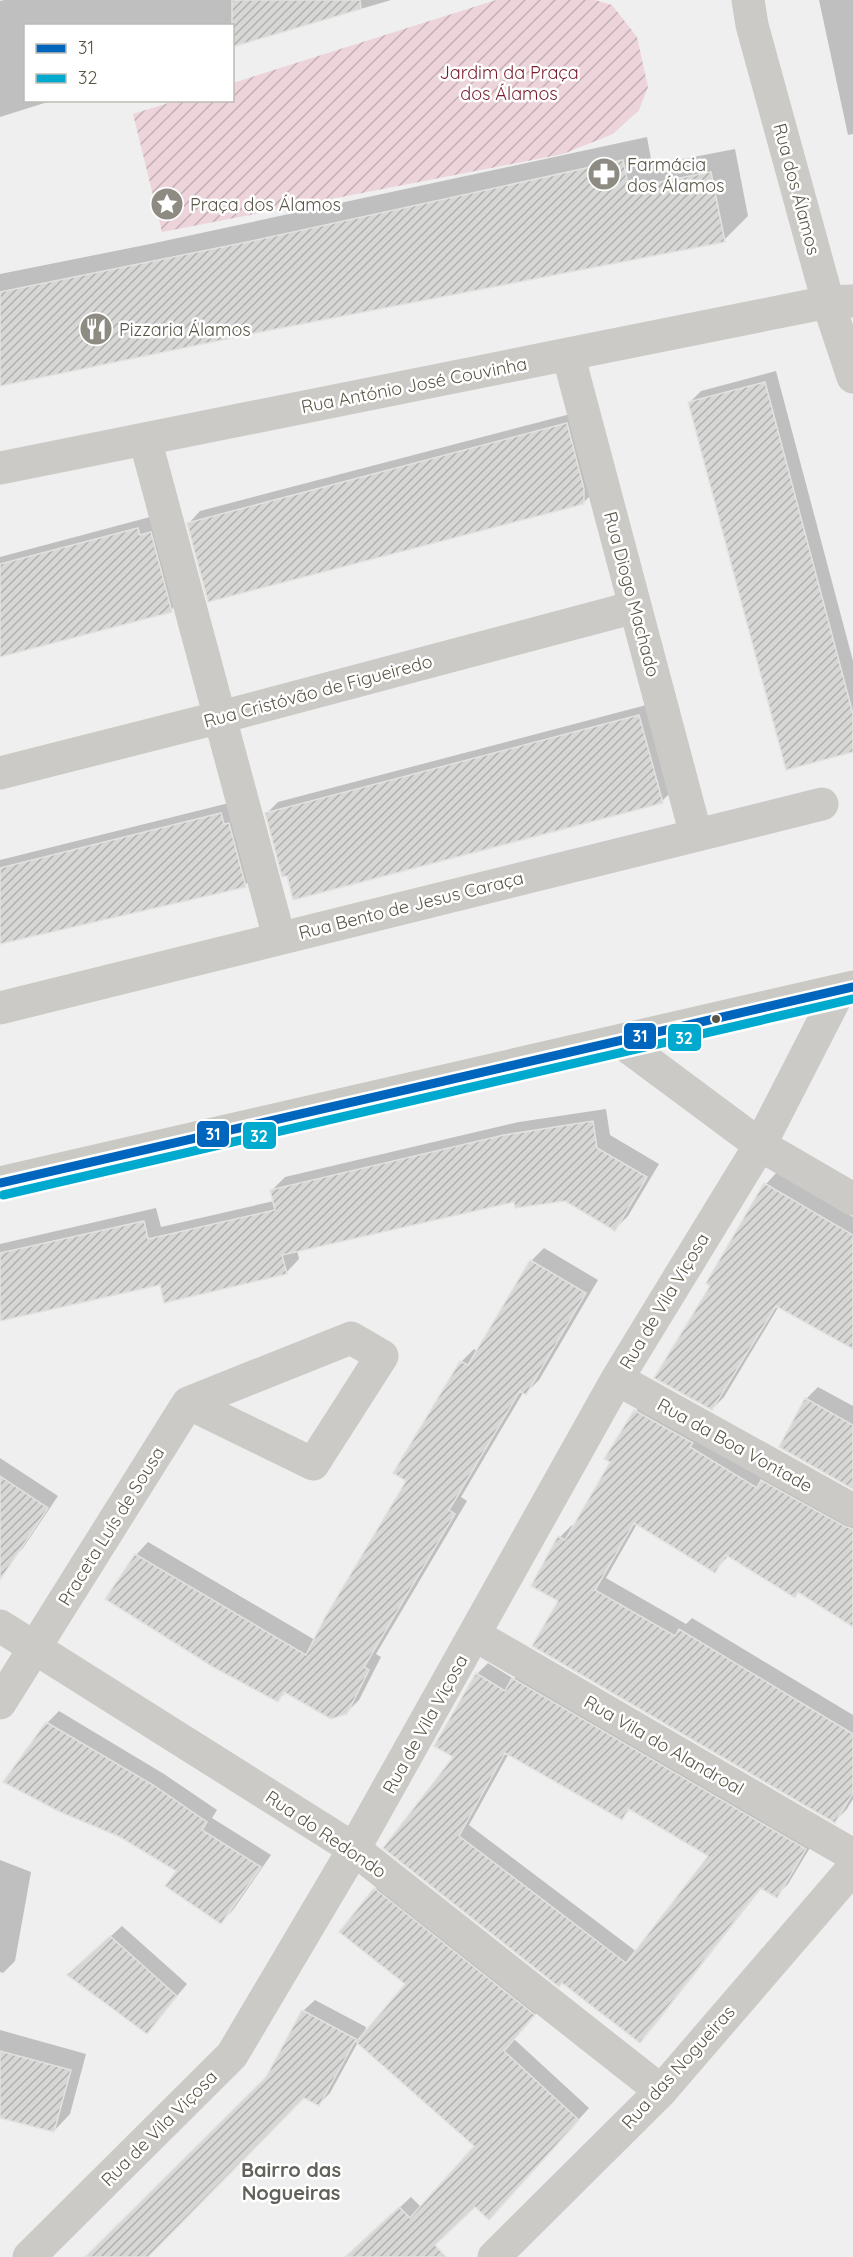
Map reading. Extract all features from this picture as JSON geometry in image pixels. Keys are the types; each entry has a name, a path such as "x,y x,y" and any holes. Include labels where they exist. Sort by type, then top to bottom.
{"main road":[{"path":"0,1183 846,989"}],"street":[{"name":"Rua dos Álamos","path":"748,0 752,25 840,302 853,377"},
{"name":"Rua António José Couvinha","path":"0,468 840,302"},
{"name":"Rua Diogo Machado","path":"568,354 696,835"},
{"path":"145,439 279,937"},
{"name":"Rua Cristóvão de Figueiredo","path":"0,773 635,607"},
{"name":"Rua Bento de Jesus Caraça","path":"0,1008 822,804"},
{"name":"Rua de Vila Viçosa","path":"29,2257 232,2055 354,1849 617,1379 760,1145 846,989"},
{"path":"620,1041 760,1145 853,1198"},
{"path":"351,1338 382,1356 313,1464 188,1403 351,1338"},
{"name":"Rua da Boa Vontade","path":"617,1379 853,1510"},
{"name":"Praceta Luís de Sousa","path":"0,1703 188,1403"},
{"name":"Rua do Redondo","path":"0,1626 354,1849 661,2091"},
{"name":"Rua Vila do Alandroal","path":"475,1635 853,1855"},
{"name":"Rua das Nogueiras","path":"494,2257 661,2091 853,1868"}],"green space":[{"name":"Jardim da Praça dos Álamos","path":"496,0 595,0 612,5 637,37 648,87 639,110 613,134 563,154 162,232 133,114 172,102 234,102 234,83"}],"building":[{"path":"232,0 360,0 361,9 234,46 234,24 232,24"},
{"path":"623,160 629,188 711,172 725,242 271,330 0,386 0,292 252,241"},
{"path":"765,382 853,714 853,752 786,770 688,402"},
{"path":"567,423 584,489 584,504 208,602 187,523"},
{"path":"138,528 140,535 151,532 172,612 0,657 0,564"},
{"path":"639,715 663,803 293,900 287,876 282,877 265,813"},
{"path":"221,813 224,824 229,823 246,887 0,944 0,868"},
{"path":"593,1121 597,1148 647,1177 615,1231 565,1201 515,1208 514,1202 282,1255 287,1274 164,1303 160,1285 0,1321 0,1253 144,1221 148,1239 275,1210 270,1190 504,1135"},
{"path":"764,1183 853,1235 853,1349 776,1306 712,1410 654,1378 710,1286 706,1283"},
{"path":"530,1260 586,1293 526,1395 520,1391 449,1510 455,1514 364,1667 369,1670 347,1714 331,1719 284,1692 278,1702 213,1667 105,1599 135,1554 306,1655 324,1619 406,1481 393,1473 460,1361 468,1365"},
{"path":"805,1398 853,1425 853,1489 779,1447"},
{"path":"634,1410 693,1443 690,1447 757,1488 761,1480 853,1529 853,1627 798,1592 795,1598 726,1555 715,1573 634,1523 595,1590 675,1636 679,1629 853,1734 853,1793 835,1823 532,1646 558,1601 531,1586 558,1536 565,1540 610,1462 604,1459"},
{"path":"0,1476 48,1508 0,1580"},
{"path":"476,1673 505,1691 512,1678 806,1849 777,1898 760,1888 640,2043 562,1983 559,1987 383,1848 453,1757 434,1746","holes":["505,1753 622,1820 629,1809 708,1856 626,1963 459,1836"]},
{"path":"46,1722 153,1785 207,1822 202,1830 261,1867 221,1924 165,1886 176,1871 120,1837 58,1811 3,1782"},
{"path":"374,1888 535,2015 504,2051 579,2120 489,2220 475,2207 435,2245 446,2257 345,2257 399,2207 410,2218 474,2146 356,2042 405,1984 339,1932"},
{"path":"110,1936 177,1996 147,2034 67,1975"},
{"path":"302,2010 356,2039 319,2106 304,2098 148,2257 85,2257 266,2077"},
{"path":"0,2051 71,2070 54,2132 0,2118"}],"transit line":[{"name":"31","path":"0,1183 853,987"},
{"name":"32","path":"3,1195 853,999"}],"place":[{"name":"Farmácia dos Álamos","path":"604,174"},
{"name":"Praça dos Álamos","path":"167,204"},
{"name":"Pizzaria Álamos","path":"96,329"}],"district":[{"name":"Bairro das Nogueiras","path":"291,2180"}]}
